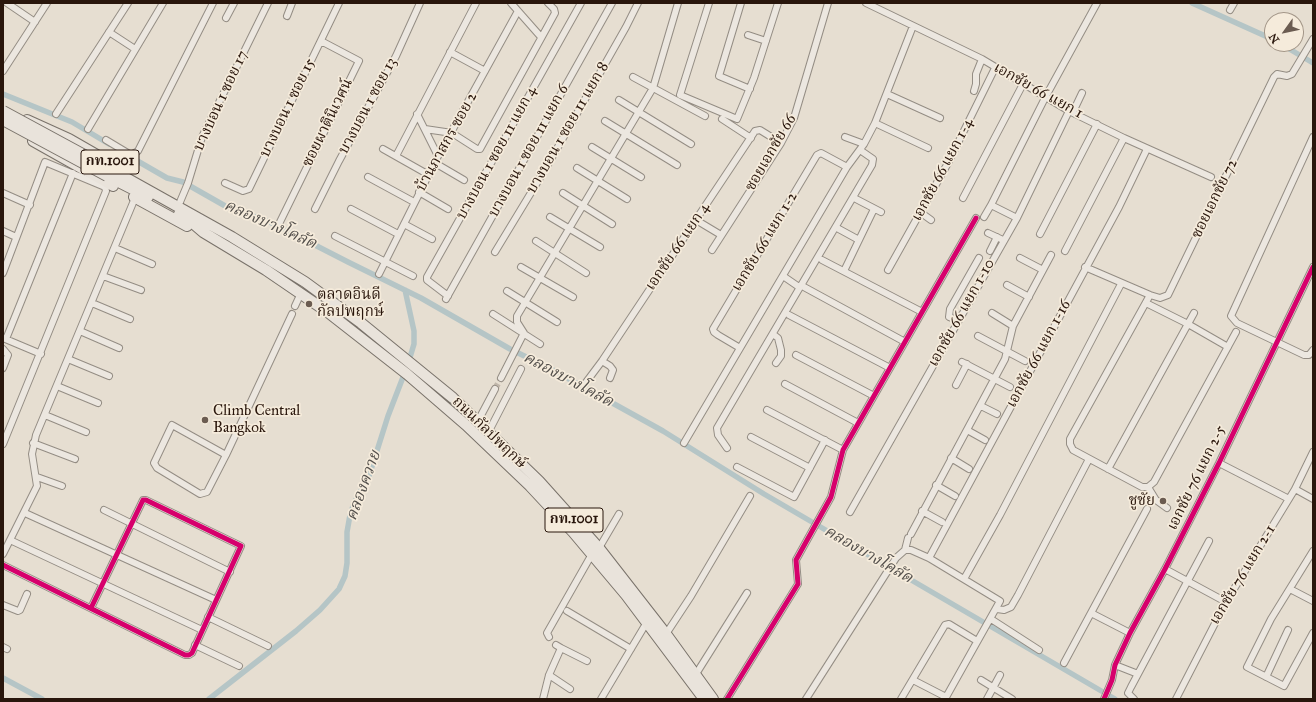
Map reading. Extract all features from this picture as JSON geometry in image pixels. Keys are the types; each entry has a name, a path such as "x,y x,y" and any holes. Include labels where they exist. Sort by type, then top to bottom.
{"main road":[{"name":"ถนนกัลปพฤกษ์","path":"3,111 43,127 182,197 210,224"},
{"name":"ถนนกัลปพฤกษ์","path":"3,111 189,220 203,232"},
{"name":"ถนนกัลปพฤกษ์","path":"3,124 110,173 210,224 305,282 412,363 489,431 538,481 666,634 713,699"},
{"name":"ถนนกัลปพฤกษ์","path":"3,124 135,198 178,221 203,232 301,293 359,335 407,374 466,425 595,551 704,699"},
{"path":"35,143 34,138 37,131 43,127"}],"street":[{"path":"7,3 35,22"},
{"path":"3,71 47,3"},
{"path":"56,114 128,3"},
{"path":"88,129 162,3"},
{"path":"106,140 131,155 138,151 213,3"},
{"path":"226,18 234,3"},
{"name":"บางบอน 1 ซอย 17","path":"182,197 188,183 202,137 268,3"},
{"path":"287,16 292,3"},
{"name":"บางบอน 1 ซอย 15","path":"225,183 243,191 249,188 339,3"},
{"name":"บางบอน 1 ซอย 13","path":"315,209 339,161 396,56 420,3"},
{"path":"396,156 476,3"},
{"path":"511,3 541,37"},
{"path":"425,129 452,133 477,149 480,149 555,11 548,3"},
{"name":"บางบอน 1 ซอย 11 แยก 4","path":"447,297 427,280 427,277 581,3"},
{"name":"บางบอน 1 ซอย 11 แยก 6","path":"447,297 612,3"},
{"name":"บางบอน 1 ซอย 11 แยก 8","path":"495,252 546,168 626,27 638,3"},
{"path":"524,333 517,322 517,316 653,88 678,3"},
{"path":"709,3 680,95 737,119 750,89 778,3"},
{"path":"741,3 719,76 750,89"},
{"name":"เอกชัย 66 แยก 1","path":"866,3 982,60 1071,111 1124,138 1211,177"},
{"path":"984,217 1046,96 1073,51 1097,3"},
{"path":"1230,10 1234,3"},
{"name":"ซอยเอกชัย 66","path":"712,250 781,143 794,118 826,4"},
{"name":"บ้านภาสกร ซอย 2","path":"379,274 438,156 518,11"},
{"path":"684,442 847,167 862,147 875,123 913,26"},
{"path":"109,32 135,49"},
{"path":"748,35 766,41"},
{"name":"ซอยเอกชัย 72","path":"1086,267 1121,284 1150,295 1160,298 1168,295 1274,77 1278,74 1289,75 1296,68 1313,39"},
{"name":"ซอยผาตินิเวศน์","path":"279,224 359,61 321,42"},
{"path":"450,52 486,71"},
{"path":"974,91 976,74 982,60"},
{"name":"เอกชัย 66 แยก 1-4","path":"888,270 968,125 995,68"},
{"path":"633,77 705,116"},
{"path":"963,198 1023,84"},
{"name":"เอกชัย 66 แยก 1-10","path":"850,512 957,320 1000,239 1017,218 1071,111 1082,93"},
{"path":"887,94 940,118"},
{"path":"619,100 691,144"},
{"path":"417,114 438,156"},
{"path":"722,119 751,138 755,131 760,130 781,143"},
{"path":"605,121 677,165"},
{"path":"875,123 928,148"},
{"path":"1040,234 1097,124"},
{"path":"727,448 718,435 717,428 802,287 872,164 873,160 862,147 845,137"},
{"path":"1313,137 1232,312 1232,320 1304,355 1309,355 1313,350"},
{"name":"เอกชัย 66 แยก 4","path":"584,385 602,361 751,138"},
{"path":"1065,251 1124,138"},
{"path":"592,147 641,177"},
{"name":"เอกชัย 66 แยก 1-16","path":"929,558 1086,267 1147,149"},
{"path":"383,150 429,174"},
{"name":"เอกชัย 66 แยก 1-2","path":"740,348 718,335 713,329 817,155 821,153 847,167"},
{"path":"3,444 41,354 106,191 103,186 45,162 30,205 4,270"},
{"path":"435,163 464,180"},
{"path":"577,168 627,199"},
{"path":"41,354 5,339 74,174"},
{"path":"368,177 414,202"},
{"path":"419,192 448,209"},
{"path":"563,192 612,224"},
{"path":"3,193 30,205"},
{"path":"3,554 37,486 37,477 32,454 33,442 92,304 135,198"},
{"path":"856,199 880,212"},
{"path":"991,205 1017,218"},
{"path":"351,209 398,234"},
{"path":"844,271 874,209"},
{"path":"920,212 931,220"},
{"path":"550,217 600,247"},
{"path":"727,699 798,584 796,560 831,497 843,450 976,218"},
{"path":"696,220 721,235"},
{"path":"404,224 432,239"},
{"path":"837,228 859,240"},
{"path":"3,231 16,237"},
{"path":"988,233 1000,239 990,252"},
{"path":"335,236 386,261 412,276"},
{"path":"536,241 586,273"},
{"path":"115,248 152,264"},
{"path":"905,550 909,536 922,511 995,378 1008,351 1009,340 1014,326 1051,254"},
{"path":"957,320 949,317 950,310 979,258"},
{"path":"1020,258 1043,270"},
{"path":"822,260 922,312"},
{"path":"521,267 573,297"},
{"name":"เอกชัย 76 แยก 2-5","path":"1104,699 1109,688 1115,665 1130,633 1165,569 1219,463 1310,279 1313,267"},
{"path":"103,276 140,290"},
{"path":"783,276 905,342"},
{"path":"964,579 1000,515 1121,284"},
{"path":"1007,285 1029,297"},
{"path":"507,291 557,322"},
{"path":"295,306 301,293"},
{"path":"1150,295 1070,438 1070,444 1073,450 1142,487 1148,487 1154,482 1236,332"},
{"path":"1146,303 1188,324 1228,347"},
{"path":"92,304 130,319"},
{"path":"992,313 1014,326"},
{"path":"1108,469 1194,313"},
{"path":"226,455 172,424 154,463 156,468 202,494 208,491 226,455 292,314"},
{"path":"493,314 540,344"},
{"path":"789,315 890,368"},
{"path":"80,331 119,348"},
{"path":"501,378 524,333"},
{"path":"773,334 778,338 781,350 781,356 776,363"},
{"path":"978,336 1025,361"},
{"path":"3,349 8,355 3,368"},
{"path":"796,355 874,396"},
{"path":"68,359 109,376"},
{"path":"602,361 613,370 610,378"},
{"path":"956,385 965,363 995,378 1010,388"},
{"path":"489,431 521,369"},
{"path":"785,384 858,423"},
{"path":"57,386 98,403"},
{"path":"478,421 495,389"},
{"path":"981,406 997,414"},
{"path":"767,410 843,450"},
{"path":"45,415 86,432"},
{"path":"967,430 985,440"},
{"path":"751,437 810,468"},
{"path":"737,467 794,497 824,440"},
{"path":"33,442 75,459"},
{"name":"เอกชัย 76 แยก 2-1","path":"1176,699 1226,602 1295,489 1313,452"},
{"path":"951,458 969,469"},
{"path":"996,609 1004,610 1010,607 1018,595 1089,459"},
{"path":"1219,463 1289,499"},
{"path":"37,477 62,486"},
{"path":"936,485 956,496"},
{"path":"1148,487 1156,500 1168,508"},
{"path":"1295,489 1313,499"},
{"path":"666,634 691,596 750,496"},
{"path":"3,565 185,655 189,655 192,653 241,548 239,545 146,500 141,502 91,608"},
{"path":"1064,663 1147,509"},
{"path":"104,510 230,572"},
{"path":"922,511 942,522"},
{"path":"25,512 216,600"},
{"path":"549,638 547,633 595,551 619,514"},
{"path":"10,540 202,630"},
{"path":"1134,699 1128,693 1209,541"},
{"path":"806,699 891,565 899,553 905,550 911,550 929,558 1000,599 991,620 945,698 913,680"},
{"path":"1313,551 1271,619 1247,667 1284,686 1313,633"},
{"path":"1165,569 1226,602"},
{"path":"1290,589 1313,600"},
{"path":"696,674 747,593"},
{"path":"3,605 15,612 20,610 27,594"},
{"path":"567,611 631,649"},
{"path":"1091,613 1130,633"},
{"path":"208,617 268,646"},
{"path":"991,620 1039,650"},
{"path":"601,699 647,622"},
{"path":"901,699 945,625 949,624 978,641"},
{"path":"1266,677 1288,630"},
{"path":"195,645 239,666"},
{"path":"543,699 549,675 559,647 587,661"},
{"path":"1115,665 1138,674"},
{"path":"549,675 570,688"},
{"path":"987,699 1000,675"},
{"path":"981,680 1012,699"}],"waterway":[{"path":"1192,3 1264,35"},
{"path":"1294,52 1313,63"},
{"name":"คลองบางโคลัด","path":"3,94 72,122 109,144"},
{"name":"คลองบางโคลัด","path":"127,155 167,178 183,182 227,207 268,221 421,298 510,349 551,369 663,431 764,494 1115,699"},
{"name":"คลองควาย","path":"405,290 414,331 414,344 408,364"},
{"name":"คลองควาย","path":"209,699 296,631 320,610 339,589 345,576 347,563 347,532 350,515 354,503 369,476 388,416 405,372"},
{"path":"3,678 42,699"}],"tunnel":[{"path":"495,389 501,378"}],"cycle path":[{"path":"727,699 798,584 796,560 831,497 843,450 976,218"},
{"path":"1104,699 1112,680 1115,665 1130,633 1165,569 1219,463 1313,267"},
{"path":"3,565 185,655 189,655 192,653 241,546 146,500 143,500 91,608"}],"place":[{"name":"ตลาดอินดี กัลปพฤกษ์","path":"309,304"},
{"name":"Climb Central Bangkok","path":"205,420"},
{"name":"ชูชัย","path":"1163,501"}]}
